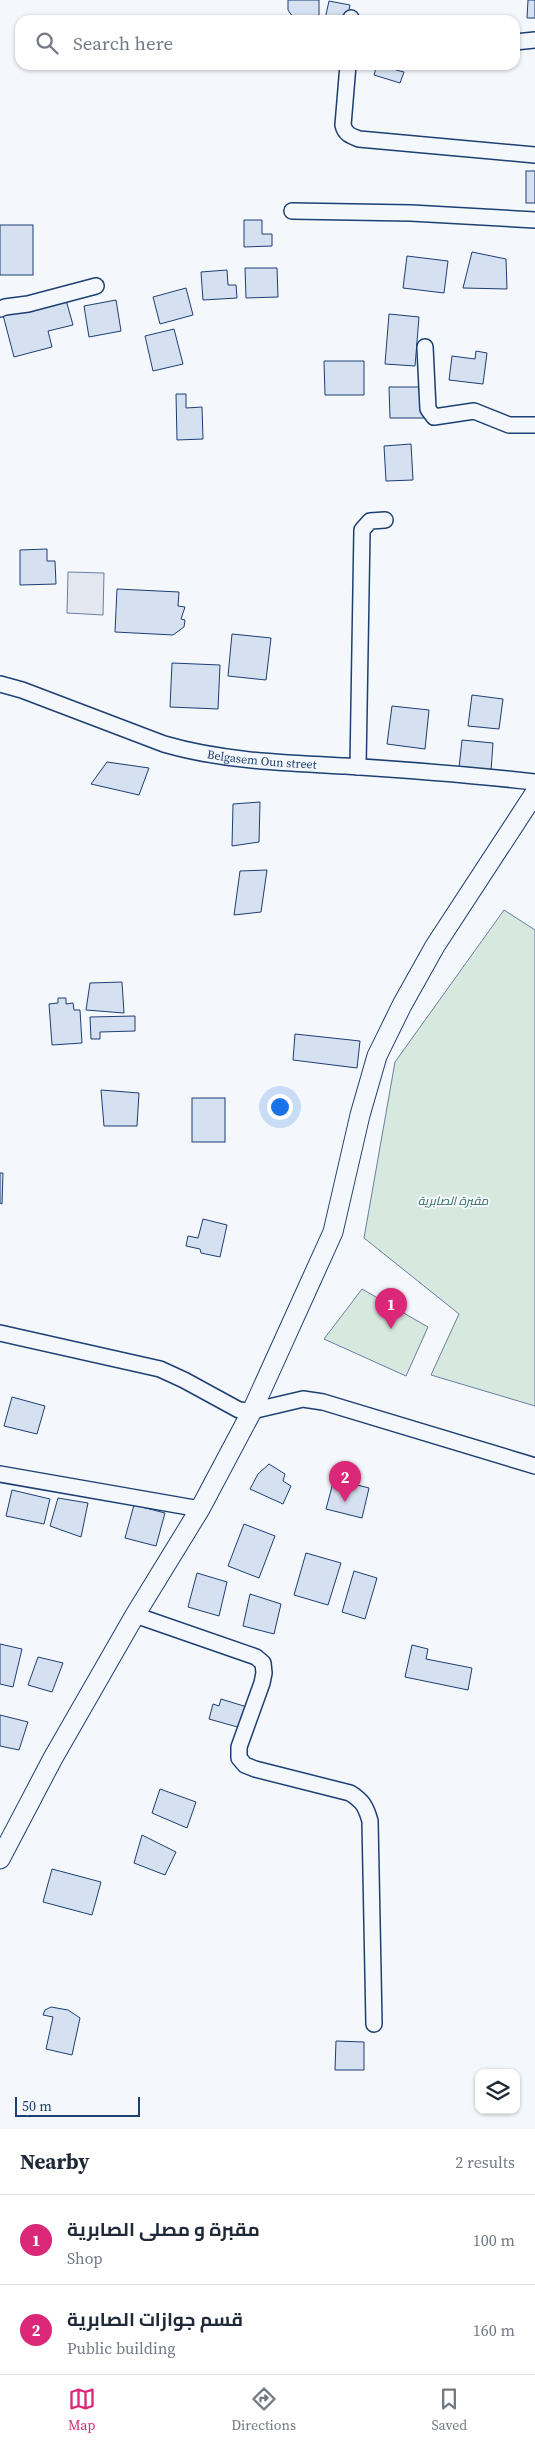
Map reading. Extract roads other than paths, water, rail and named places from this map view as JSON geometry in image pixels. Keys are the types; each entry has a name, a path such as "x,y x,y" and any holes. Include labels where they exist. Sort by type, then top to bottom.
{"street":[{"path":"520,42 535,40"},
{"path":"348,70 343,124 344,131 350,136 359,139 535,155"},
{"path":"292,211 411,213 535,220"},
{"path":"0,309 5,306 28,304 96,286"},
{"path":"425,347 428,409 434,417 474,411 509,425 535,425"},
{"path":"358,767 362,530 370,522 385,520"},
{"name":"Belgasem Oun street","path":"0,684 22,690 164,744 188,751 284,762 535,782"},
{"path":"0,1859 53,1758 135,1615 200,1509 252,1411 333,1232 360,1114 377,1056 402,1005 435,946 535,793"},
{"path":"0,1333 160,1369 238,1410 252,1411 303,1399 323,1402 535,1466"},
{"path":"0,1474 200,1509"},
{"path":"135,1615 256,1657 263,1663 264,1673 238,1747 238,1758 245,1765 255,1769 350,1793 361,1800 367,1809 370,1822 374,2024"}],"place":[{"name":"مقبرة و مصلى الصابرية","path":"391,1329"},
{"name":"قسم جوازات الصابرية","path":"345,1502"}],"park label":[{"name":"مقبرة الصابرية","path":"453,1201"}]}
